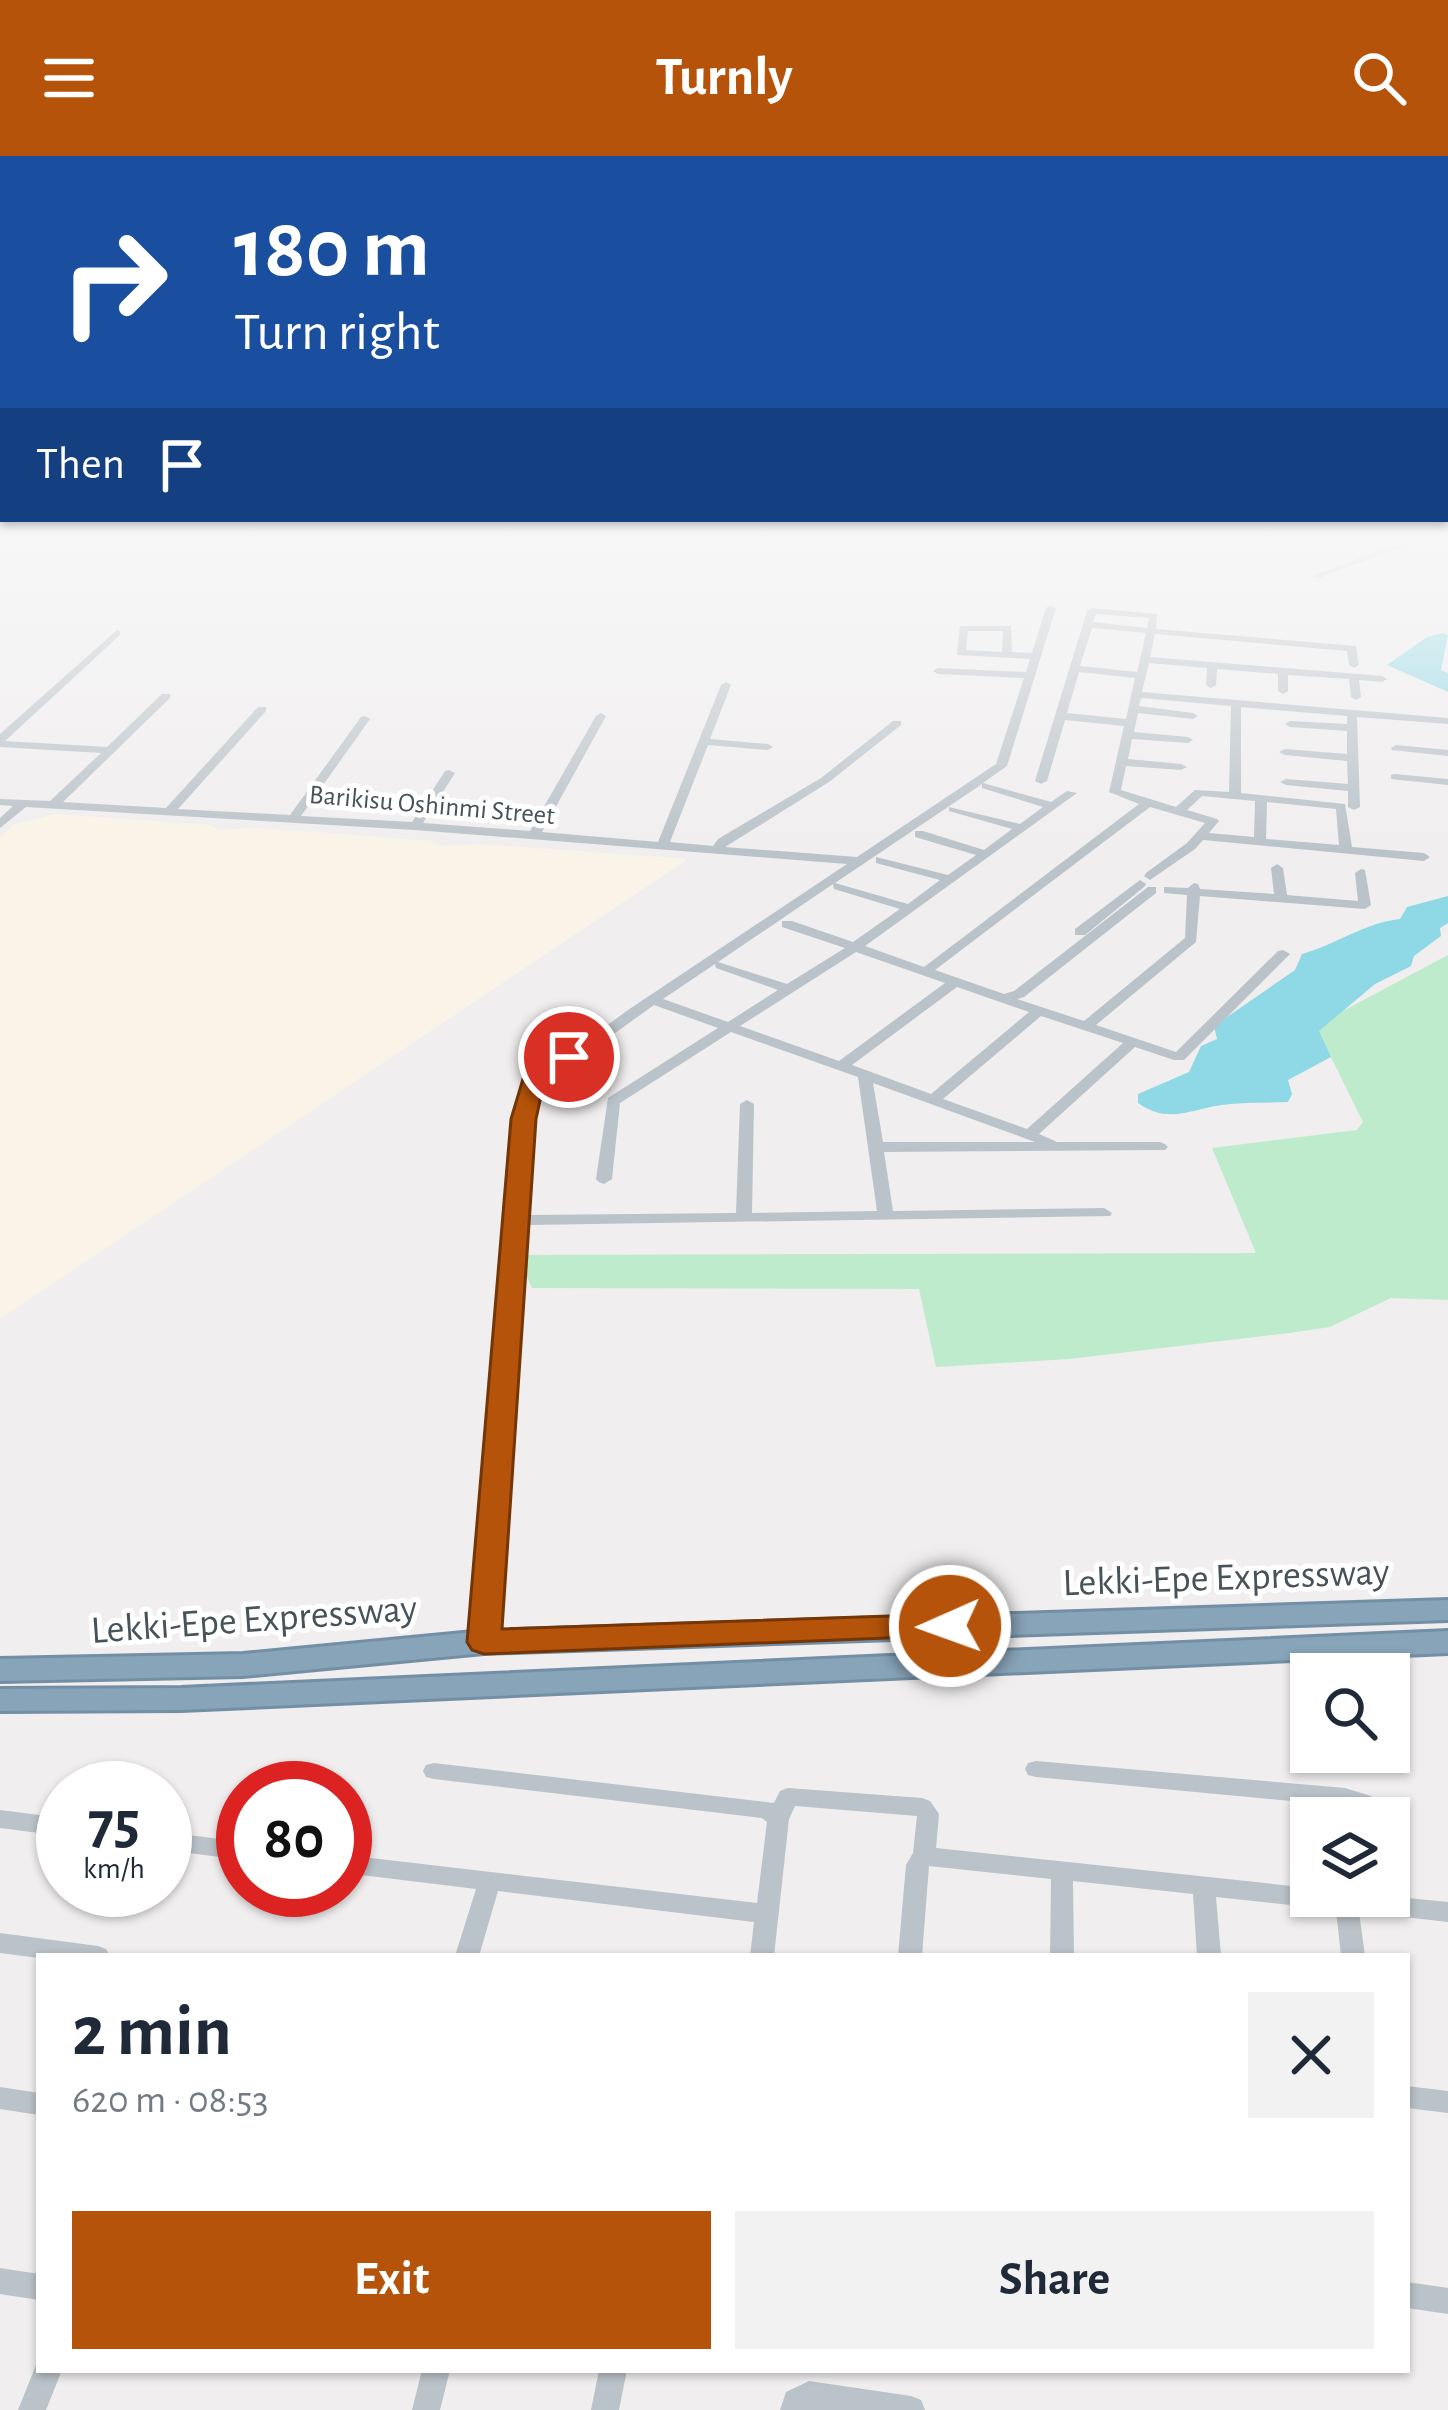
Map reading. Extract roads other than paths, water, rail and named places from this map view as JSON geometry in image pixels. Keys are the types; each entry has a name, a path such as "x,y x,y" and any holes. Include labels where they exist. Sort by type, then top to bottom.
{"highway":[{"name":"Lekki-Epe Expressway","path":"0,1670 186,1670 352,1659 484,1642 1448,1610"},
{"name":"Lekki-Epe Expressway","path":"0,1700 181,1699 1448,1642"}],"street":[{"path":"0,742 107,642"},
{"path":"962,642 961,653 1036,656"},
{"path":"1007,642 1007,655"},
{"path":"484,1642 510,1329 510,1259 529,1088 1001,766 1040,642"},
{"path":"1042,781 1085,642"},
{"path":"1115,791 1149,642"},
{"path":"1211,685 1218,642"},
{"path":"1282,691 1286,642"},
{"path":"1288,642 1352,648 1356,697"},
{"path":"1145,660 1214,659 1354,671 1382,679"},
{"path":"1076,669 1142,675"},
{"path":"938,671 1030,675"},
{"path":"662,847 726,685"},
{"path":"54,804 166,696"},
{"path":"1133,716 1236,703 1448,721"},
{"path":"1234,795 1236,703"},
{"path":"170,811 262,710"},
{"path":"1352,713 1354,807"},
{"path":"533,837 601,716"},
{"path":"1061,716 1192,716"},
{"path":"1133,716 1188,740"},
{"path":"294,818 365,719"},
{"path":"0,721 19,722"},
{"path":"716,850 825,779 897,722"},
{"path":"1290,724 1352,728"},
{"path":"0,742 107,750"},
{"path":"707,742 768,747"},
{"path":"1396,748 1448,752"},
{"path":"1286,752 1353,758"},
{"path":"1122,762 1181,767"},
{"path":"415,826 448,773"},
{"path":"1395,777 1448,782"},
{"path":"1286,782 1354,788"},
{"path":"986,787 1051,806"},
{"path":"1115,791 1148,803 1184,804 1195,792 1342,806 1346,850"},
{"path":"1115,791 1184,804 1213,819 1169,884"},
{"path":"604,1179 613,1101 855,947 1071,793"},
{"path":"1260,842 1261,798"},
{"name":"Barikisu Oshinmi Street","path":"0,802 415,826 860,861"},
{"path":"0,824 24,803"},
{"path":"925,972 1148,803"},
{"path":"953,809 1020,829"},
{"path":"919,834 985,854"},
{"path":"1004,999 1019,994 1196,841 1424,857"},
{"path":"880,860 949,880"},
{"path":"1277,868 1281,897"},
{"path":"1147,884 1366,903 1361,873"},
{"path":"838,886 909,908"},
{"path":"1086,1027 1191,939 1193,889"},
{"path":"787,924 1175,1057 1183,1055 1283,954"},
{"path":"721,965 790,990"},
{"path":"838,1063 950,981"},
{"path":"653,1000 1063,1148"},
{"path":"933,1100 1039,1010"},
{"path":"1029,1135 1131,1043"},
{"path":"865,1075 886,1216"},
{"path":"744,1218 748,1104"},
{"path":"876,1148 1160,1148"},
{"path":"530,1220 1104,1213"},
{"path":"1036,1769 1345,1797"},
{"path":"434,1771 755,1808 768,1810 778,1819"},
{"path":"762,1953 778,1819 788,1797 922,1807 928,1814 924,1856 917,1865 910,1953"},
{"path":"0,1819 36,1824"},
{"path":"924,1856 1290,1895"},
{"path":"372,1867 767,1914"},
{"path":"1062,1869 1062,1953"},
{"path":"468,1953 489,1882"},
{"path":"1204,1887 1210,1953"},
{"path":"1410,1906 1448,1912"},
{"path":"1348,1917 1352,1953"},
{"path":"0,1943 75,1953"},
{"path":"1410,2097 1448,2102"},
{"path":"0,2098 36,2104"},
{"path":"0,2281 36,2287"},
{"path":"1410,2295 1448,2301"},
{"path":"32,2410 47,2373"},
{"path":"426,2410 435,2373"},
{"path":"605,2410 606,2373"},
{"path":"794,2410 796,2402 809,2395 910,2410"}],"water":[{"path":"1420,642 1447,642 1441,670 1448,673 1448,692 1387,665"},
{"path":"1448,896 1448,923 1440,928 1441,936 1414,956 1411,966 1375,984 1319,1031 1331,1057 1288,1080 1292,1094 1288,1102 1229,1104 1169,1114 1138,1103 1138,1094 1189,1072 1201,1046 1217,1039 1214,1026 1295,970 1302,954 1400,919 1407,907"}]}
